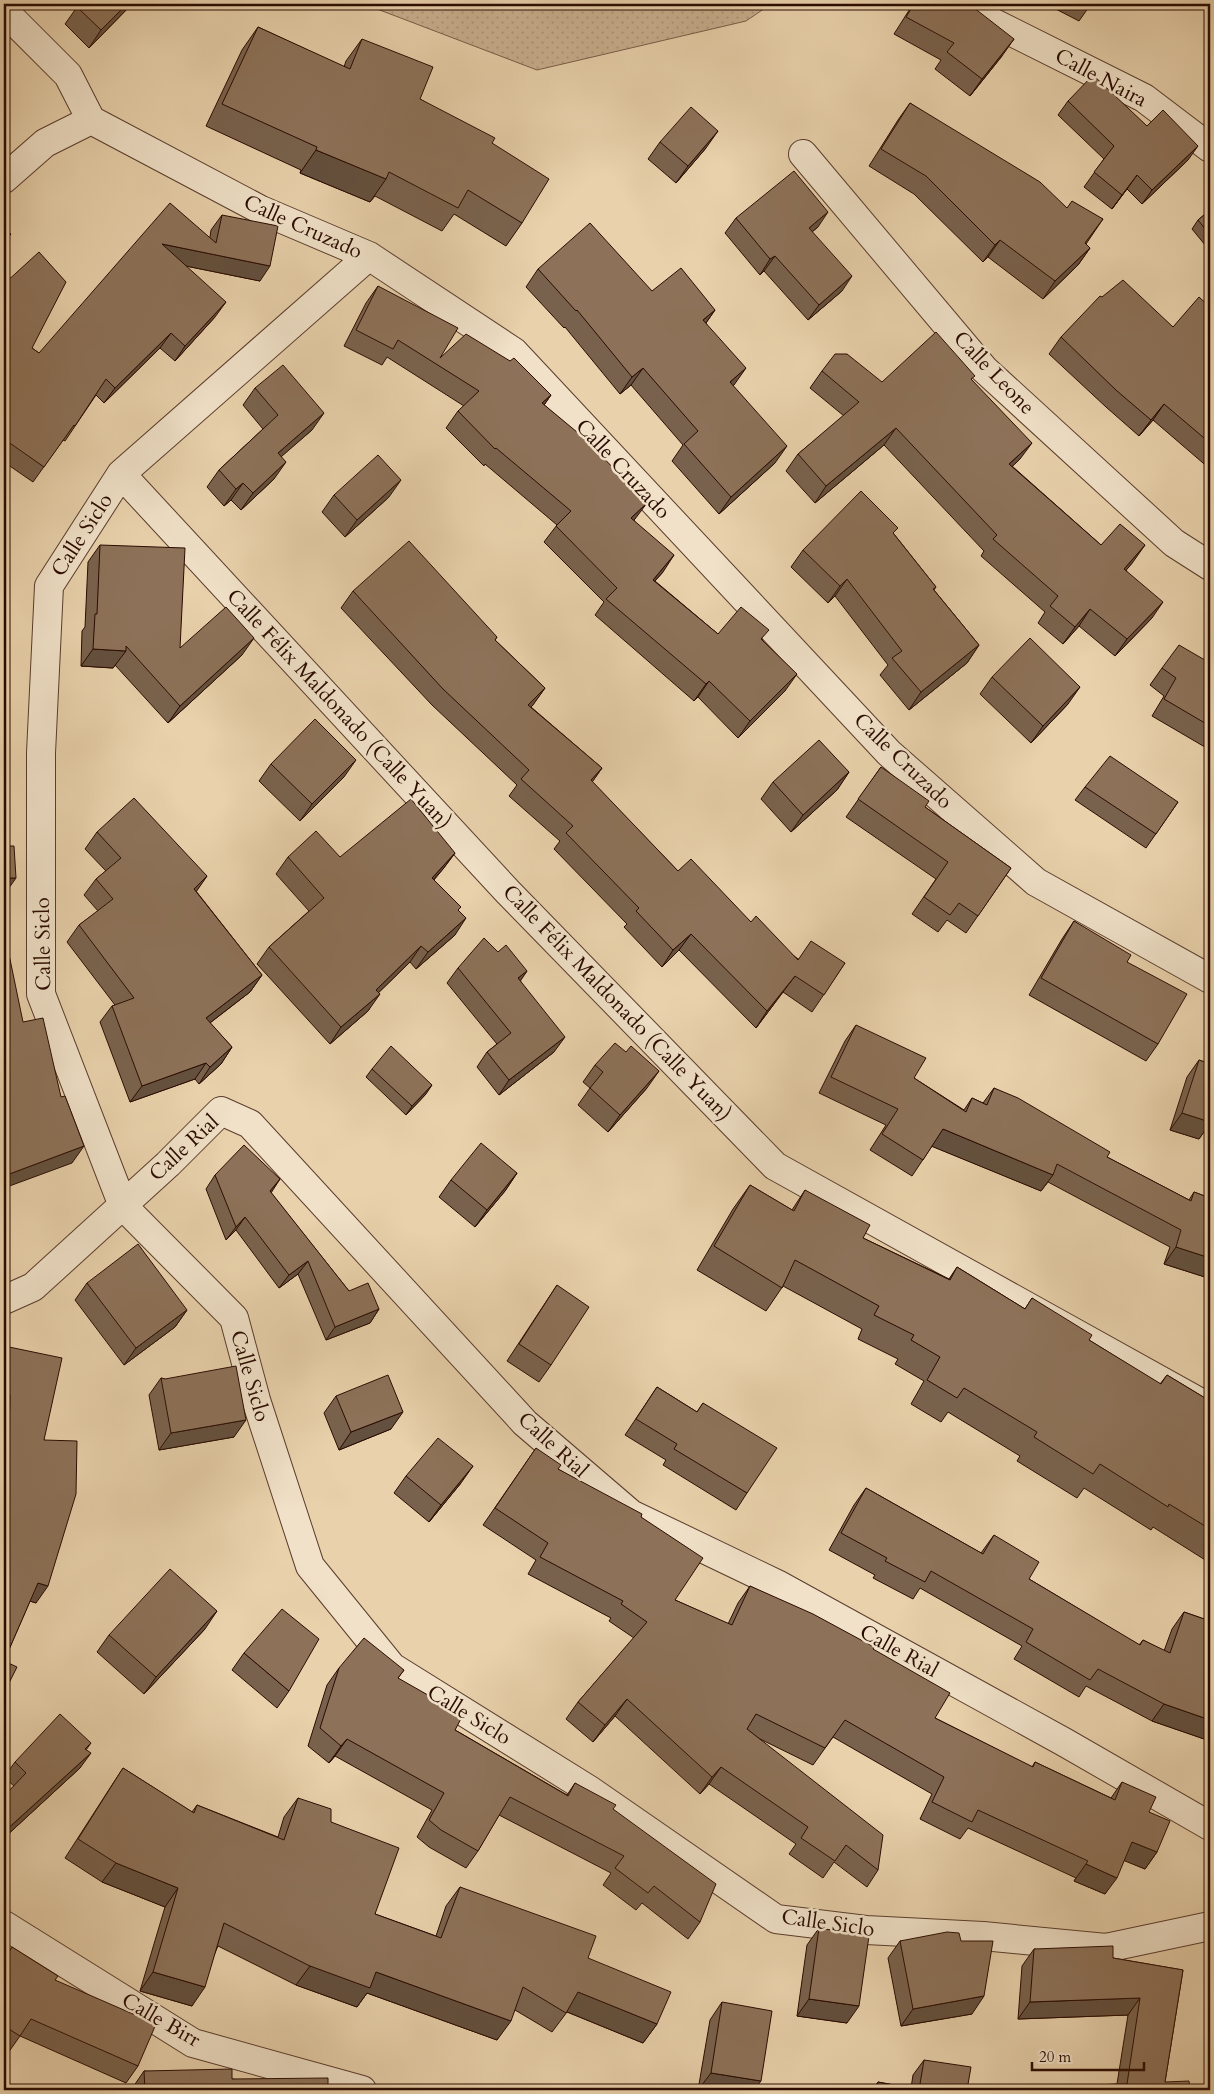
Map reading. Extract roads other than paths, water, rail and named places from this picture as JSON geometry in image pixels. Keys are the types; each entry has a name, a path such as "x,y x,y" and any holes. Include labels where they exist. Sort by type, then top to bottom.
{"street":[{"path":"4,11 68,75 92,120 45,143 4,179"},
{"name":"Calle Naira","path":"984,18 1144,98 1210,148"},
{"name":"Calle Cruzado","path":"92,120 261,210 369,256 514,352 890,753 1036,882 1210,979"},
{"name":"Calle Leone","path":"803,154 984,369 1174,543 1210,566"},
{"name":"Calle Siclo","path":"369,256 121,474 49,586 41,753 41,994 123,1206 234,1318 256,1400 310,1566 392,1667 591,1791 776,1919 866,1930 984,1936 1106,1948 1210,1926"},
{"name":"Calle Félix Maldonado (Calle Yuan)","path":"121,474 508,892 775,1166 1210,1408"},
{"name":"Calle Rial","path":"4,1300 33,1287 123,1206 221,1111 250,1124 525,1423 632,1514 777,1584 1056,1738 1210,1826"},
{"name":"Calle Birr","path":"4,1925 193,2043 362,2090"}]}
